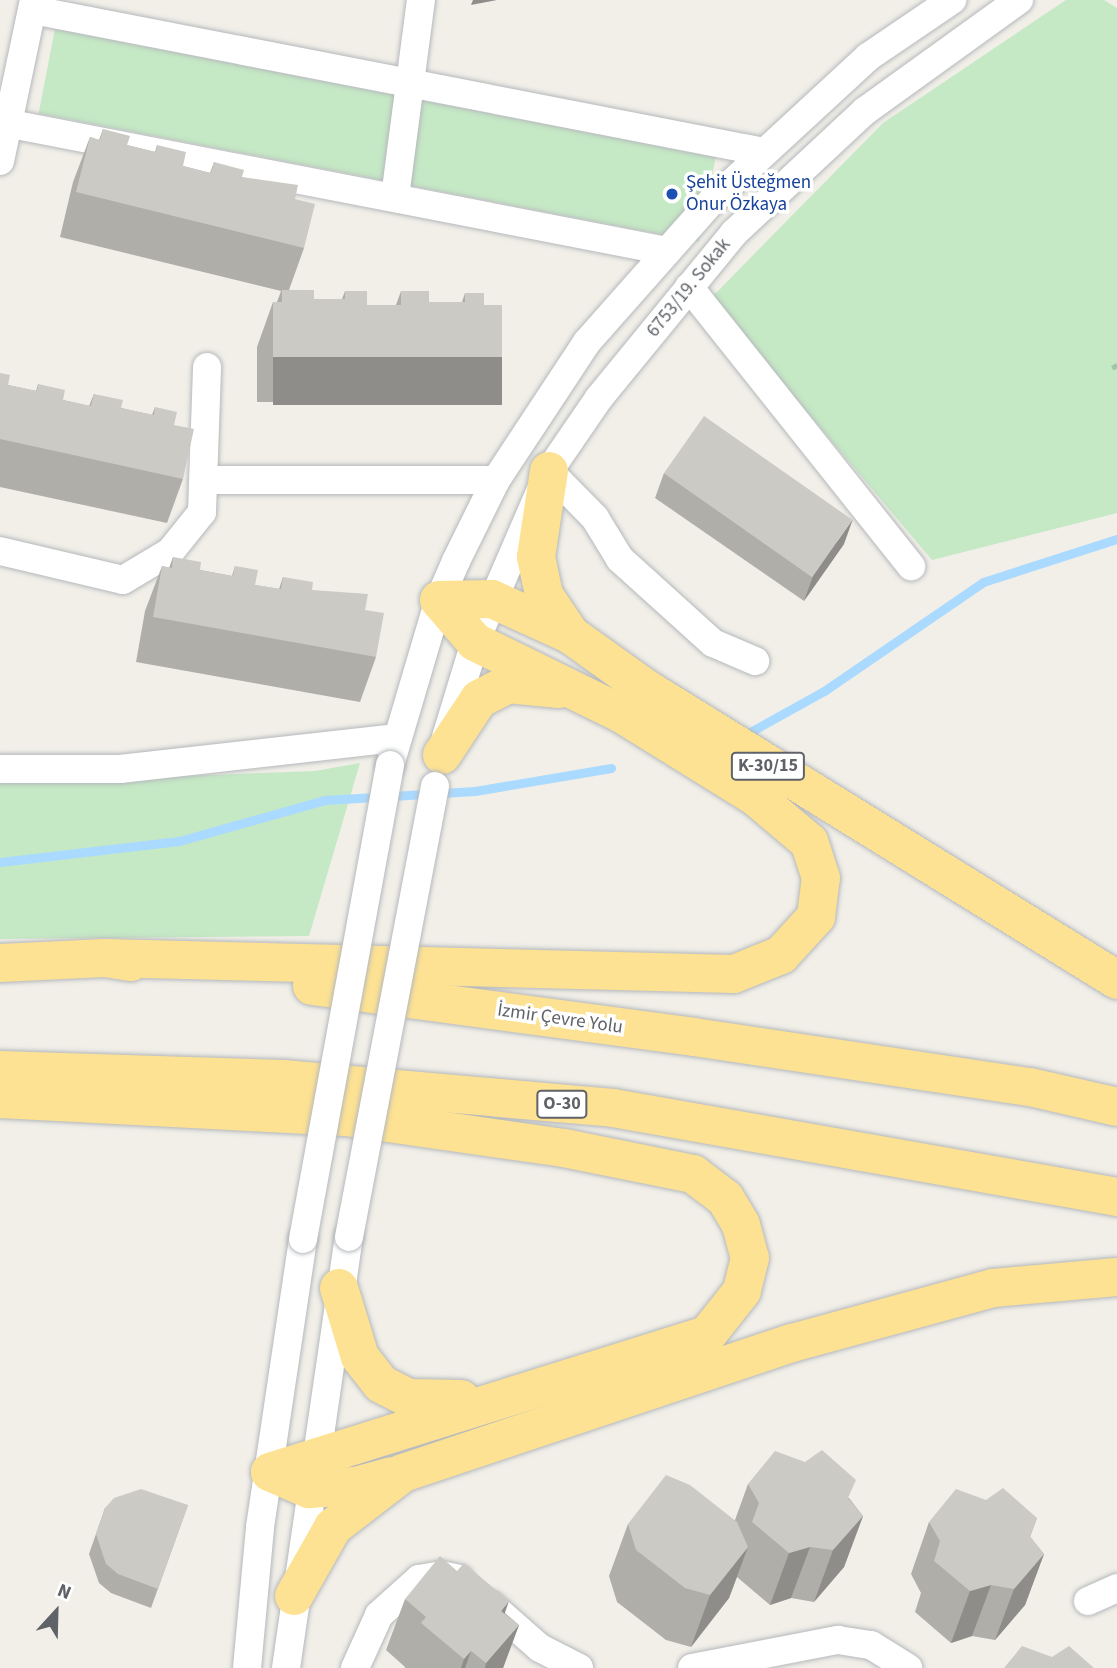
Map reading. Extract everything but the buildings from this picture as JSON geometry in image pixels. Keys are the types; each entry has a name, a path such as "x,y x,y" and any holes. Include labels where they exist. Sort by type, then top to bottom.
{"highway":[{"name":"K-30/15","path":"549,471 536,557 544,595 571,635 645,688 1117,980"},
{"path":"439,600 492,599 571,635"},
{"path":"105,958 734,974 781,955 817,917 821,878 809,842 756,797 622,713 577,692 531,665 475,642 439,600"},
{"path":"438,771 479,699 508,684 577,692"},
{"name":"İzmir Çevre Yolu","path":"0,963 105,958 694,1037 1030,1087 1117,1107"},
{"name":"O-30","path":"0,1070 283,1079 613,1108 1117,1197"},
{"path":"0,1099 346,1117 564,1148 693,1174 725,1198 741,1225 750,1258 743,1291 707,1335 499,1399 312,1472"},
{"path":"270,1472 312,1472 355,1486 403,1473 832,1332 993,1288 1117,1278"},
{"path":"339,1288 360,1357 382,1384 408,1398 499,1399"},
{"path":"293,1596 333,1527 403,1473"}],"street":[{"path":"395,197 421,0"},
{"path":"247,1668 270,1472 303,1239 390,765 439,600 496,480 587,342 667,251 764,152 869,57 952,0"},
{"name":"6753/19. Sokak","path":"286,1668 293,1596 339,1288 438,771 475,642 492,599 549,471 598,398 734,233 864,111 1019,0"},
{"path":"0,161 11,124 33,5 764,152"},
{"path":"11,124 667,251"},
{"path":"689,287 912,566"},
{"path":"0,551 124,580 170,552 202,512 206,480 207,368"},
{"path":"549,471 595,518 621,559 713,643 755,661"},
{"path":"206,480 496,480"},
{"path":"0,769 120,769 397,738"},
{"path":"355,1668 379,1615 419,1578 440,1575 476,1588 520,1634 579,1668"},
{"path":"1088,1601 1117,1588"},
{"path":"692,1668 838,1640 871,1645 908,1668"}],"green space":[{"path":"1066,0 1104,0 1117,8 1117,513 932,560 711,298 883,123"},
{"path":"55,29 716,157 699,242 39,113"},
{"path":"360,763 309,936 0,939 0,783 315,771"}],"waterway":[{"path":"752,731 824,691 983,582 1117,539"},
{"path":"0,862 179,841 325,800 475,791 611,768"}],"place":[{"name":"Şehit Üsteğmen Onur Özkaya","path":"672,194"}]}
